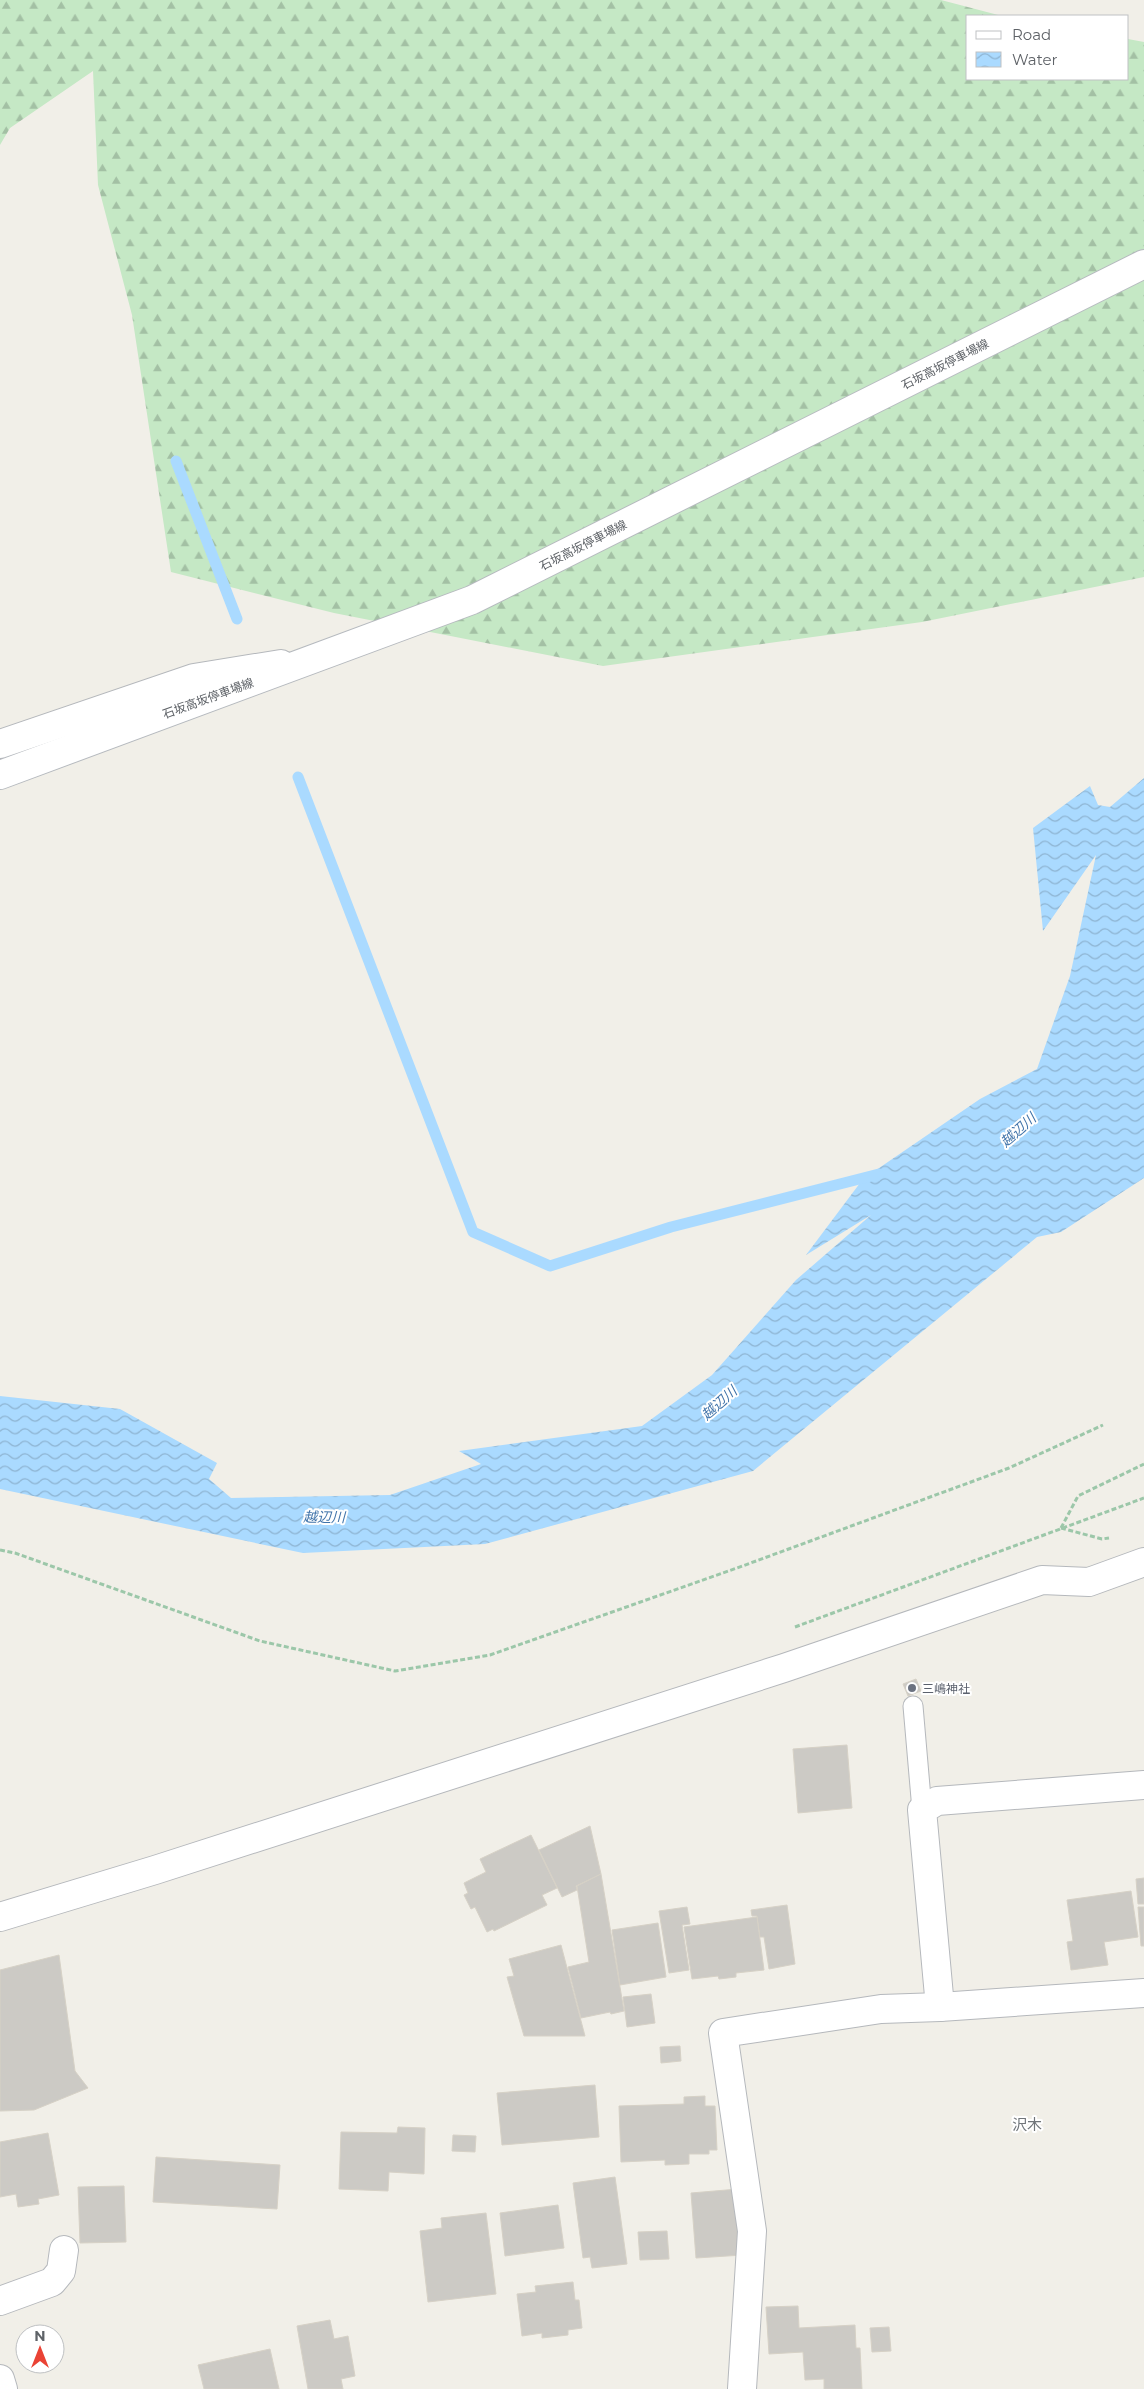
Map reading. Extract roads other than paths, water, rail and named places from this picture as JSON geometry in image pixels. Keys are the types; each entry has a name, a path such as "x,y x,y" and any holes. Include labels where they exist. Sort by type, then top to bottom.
{"street":[{"name":"石坂高坂停車場線","path":"0,775 472,600 1144,264"},
{"path":"0,744 194,678 317,658"},
{"path":"0,1917 155,1870 784,1668 1042,1580 1090,1582 1144,1562"},
{"path":"940,2007 922,1810 937,1801 1144,1784"},
{"path":"742,2389 752,2231 723,2033 881,2009 940,2007 1144,1993"},
{"path":"0,2301 52,2282 61,2271 64,2250"},
{"path":"0,2379 3,2389"}],"lane":[{"path":"914,1706 922,1810"}],"water":[{"name":"越辺川","path":"1144,778 1144,1178 1061,1232 1037,1237 753,1471 485,1544 303,1553 0,1489 0,1396 120,1409 217,1463 209,1479 231,1498 390,1495 481,1464 459,1451 642,1426 712,1375 796,1280 871,1215 806,1255 863,1179 980,1099 1037,1069 1070,976 1096,855 1043,931 1033,828 1090,786 1098,805 1110,807"}],"waterway":[{"path":"176,461 237,619"},
{"path":"298,777 473,1232 550,1266 671,1227 879,1174"}],"place":[{"name":"三嶋神社","path":"912,1688"}],"district":[{"name":"沢木","path":"1027,2124"}]}
